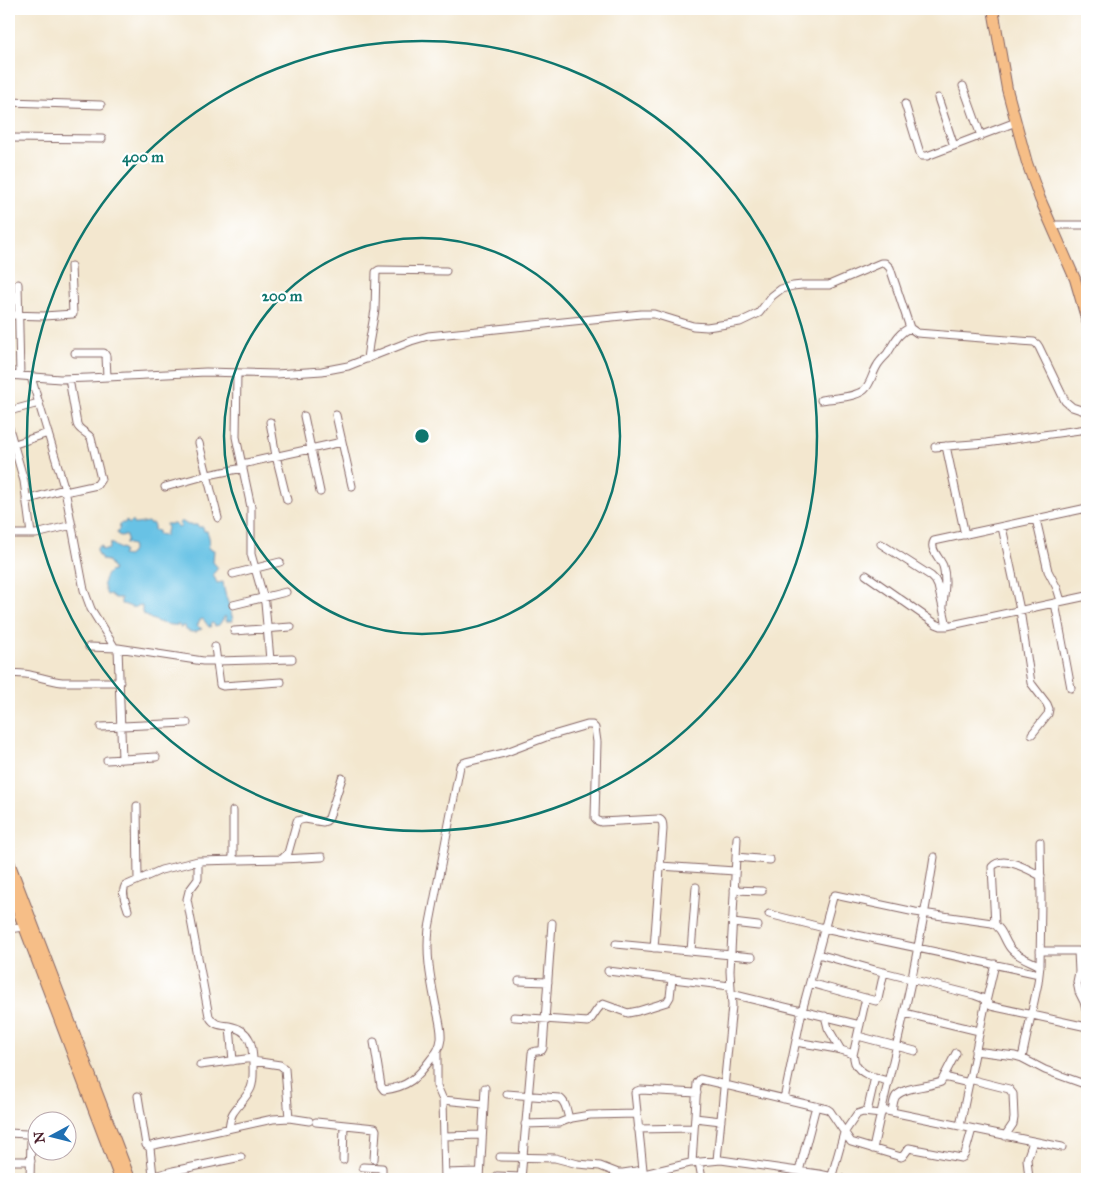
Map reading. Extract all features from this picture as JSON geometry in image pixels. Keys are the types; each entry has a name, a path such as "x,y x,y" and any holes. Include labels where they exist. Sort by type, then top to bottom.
{"main road":[{"path":"993,9 1007,89 1028,163 1040,199 1075,279 1087,321"},
{"path":"997,9 1000,35 1031,158 1050,209 1079,272 1087,306"},
{"path":"9,862 130,1179"},
{"path":"9,887 120,1179"}],"street":[{"path":"963,86 981,136"},
{"path":"938,98 954,146"},
{"path":"9,102 101,105"},
{"path":"905,104 922,156 927,156 1016,122"},
{"path":"9,138 102,139"},
{"path":"1057,225 1087,225"},
{"path":"9,375 69,379 206,372 276,374 322,371 348,366 428,336 641,314 654,314 693,326 707,327 740,322 759,313 772,296 781,290 802,285 830,285 881,263 886,263 890,268 910,328 913,331 917,333 1034,342 1037,344 1065,401 1072,407 1087,412"},
{"path":"9,315 64,316 73,314 71,266"},
{"path":"367,359 375,310 376,272 379,270 446,271"},
{"path":"18,284 20,376"},
{"path":"822,400 855,395 864,390 869,385 878,364 887,354 898,336 904,330 910,328"},
{"path":"75,353 104,353 106,356 107,377"},
{"path":"236,373 236,437 251,507 250,549 266,613 270,660"},
{"path":"31,377 65,490 86,598 116,648 120,682 122,759"},
{"path":"26,500 97,484 101,479 91,438 79,429 77,424 69,379"},
{"path":"9,411 39,403"},
{"path":"336,415 352,486"},
{"path":"304,416 320,492"},
{"path":"270,422 287,500"},
{"path":"9,428 11,445 24,481 31,534"},
{"path":"935,447 986,443 1087,429"},
{"path":"11,445 48,433"},
{"path":"165,487 276,456 342,442"},
{"path":"199,443 218,518"},
{"path":"946,446 965,535"},
{"path":"943,606 944,570 932,547 934,541 1087,508"},
{"path":"1036,519 1048,571 1058,588 1058,602 1071,688"},
{"path":"9,534 31,534 72,525"},
{"path":"1002,526 1020,610 1031,683 1049,709 1048,714 1032,734"},
{"path":"881,544 935,580 947,626"},
{"path":"233,574 280,562"},
{"path":"866,575 941,626 1087,596"},
{"path":"233,605 286,592"},
{"path":"234,631 291,627"},
{"path":"89,647 116,648 203,661 292,659"},
{"path":"215,647 220,684 223,686 280,682"},
{"path":"9,674 22,673 62,682 120,682"},
{"path":"101,727 187,723"},
{"path":"374,1042 381,1086 384,1090 409,1083 415,1079 439,1049 441,1036 427,943 460,766 463,763 592,725 595,728 597,742 595,818 601,822 658,819 663,822 654,948"},
{"path":"106,760 156,757"},
{"path":"282,859 288,853 297,821 305,818 323,822 329,818 342,778"},
{"path":"137,806 138,880"},
{"path":"233,811 233,860"},
{"path":"717,1160 732,1006 731,955 737,838"},
{"path":"1022,1058 1040,970 1040,842"},
{"path":"128,910 123,890 125,886 161,870 198,861 322,857"},
{"path":"736,857 770,860"},
{"path":"873,1149 912,979 934,857"},
{"path":"198,861 198,879 188,891 187,899 209,1016 212,1022 216,1024 234,1027 244,1032 251,1043 253,1060 253,1079 250,1090 232,1114 229,1128"},
{"path":"995,925 992,867 1002,862 1018,864 1040,876"},
{"path":"660,866 735,871"},
{"path":"690,951 696,887"},
{"path":"734,890 762,891"},
{"path":"784,1099 802,1011 824,928 835,895 925,914 995,925 999,928 1012,951 1040,970"},
{"path":"769,914 824,928 995,964 1040,970"},
{"path":"497,1176 521,1178 532,1053 542,1050 552,923"},
{"path":"733,923 758,926"},
{"path":"9,929 24,927"},
{"path":"616,944 752,957"},
{"path":"1040,951 1078,951 1079,972 1077,982 1087,1013"},
{"path":"818,954 974,995 982,998 991,1006 1087,1027"},
{"path":"960,1126 995,964"},
{"path":"608,971 672,979 731,990 802,1011 860,1025"},
{"path":"810,983 874,1001 878,1000 884,972"},
{"path":"514,1017 588,1022 598,1007 603,1004 628,1012 638,1011 667,1002 670,997 672,979"},
{"path":"519,981 548,982"},
{"path":"866,998 853,1055 856,1064 866,1075 888,1081"},
{"path":"904,1012 979,1031"},
{"path":"825,1016 828,1028 841,1050"},
{"path":"230,1026 233,1061"},
{"path":"858,1036 915,1051"},
{"path":"796,1042 841,1050 853,1055"},
{"path":"975,1051 1022,1058 1045,1070 1087,1085"},
{"path":"437,1052 438,1086 443,1100 445,1176 480,1176 485,1088"},
{"path":"892,1112 896,1096 919,1087 941,1082 956,1053"},
{"path":"200,1065 253,1060 280,1065 285,1069 290,1118"},
{"path":"867,1112 875,1077"},
{"path":"944,1077 1009,1089 1013,1094 1014,1118 1013,1124 1005,1136"},
{"path":"702,1179 696,1162 694,1128 698,1080 827,1109 851,1142 901,1157 908,1148 961,1158 965,1154 972,1129"},
{"path":"644,1174 635,1093 638,1091 697,1093"},
{"path":"506,1094 562,1100 569,1119"},
{"path":"138,1096 146,1144 150,1148 153,1176"},
{"path":"443,1100 484,1104"},
{"path":"797,1179 816,1106"},
{"path":"831,1178 844,1133 860,1112 892,1112 1062,1148"},
{"path":"525,1124 559,1122 590,1115 636,1114"},
{"path":"150,1148 154,1144 274,1119 290,1118 375,1128 374,1159"},
{"path":"695,1118 721,1121"},
{"path":"343,1160 344,1125"},
{"path":"638,1128 694,1128"},
{"path":"9,1132 30,1135 30,1179"},
{"path":"444,1136 482,1135"},
{"path":"1029,1179 1027,1159 1033,1142"},
{"path":"500,1157 555,1158 578,1164 600,1166 623,1174 644,1174 696,1162 734,1161 842,1179"},
{"path":"142,1179 241,1158"},
{"path":"9,1161 31,1162"},
{"path":"363,1167 382,1168 382,1179"}],"water":[{"path":"126,520 129,524 132,521 133,524 152,523 154,530 158,531 158,534 165,536 166,524 174,524 179,528 181,521 188,525 203,527 209,537 208,548 214,550 213,562 218,568 213,574 217,583 223,582 233,621 226,621 225,616 219,625 215,626 213,623 209,627 203,619 200,620 197,626 202,629 191,632 186,630 185,626 181,628 179,625 169,625 155,621 142,613 142,606 133,607 121,604 121,598 115,598 110,594 107,595 104,580 107,574 113,570 108,561 102,560 98,556 97,548 102,546 101,549 109,549 111,543 120,549 122,548 124,552 122,555 127,556 130,554 133,549 132,545 125,543 127,538 125,535 121,536 117,533 120,527 118,526 125,523"}]}
